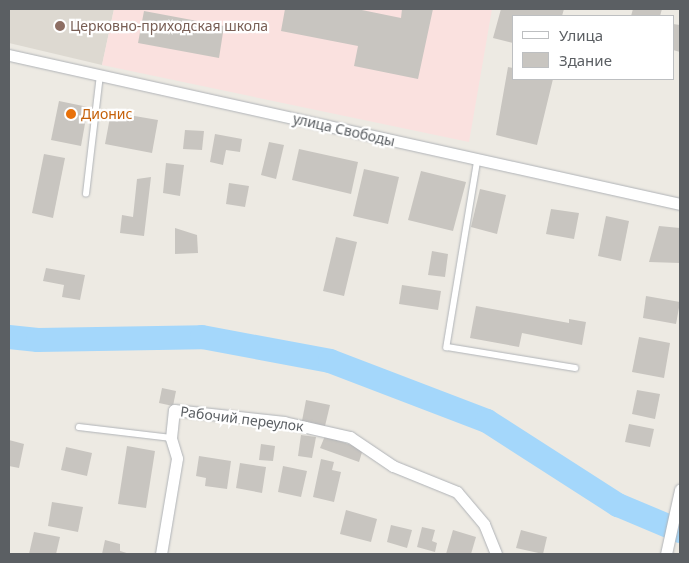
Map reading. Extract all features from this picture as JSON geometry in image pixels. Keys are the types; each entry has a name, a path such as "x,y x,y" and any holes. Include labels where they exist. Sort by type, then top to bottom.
{"street":[{"name":"улица Свободы","path":"9,55 680,204"},
{"name":"Рабочий переулок","path":"161,554 177,458 171,438 174,410 284,422 350,436 393,466 457,492 484,524 496,554"},
{"path":"666,554 680,490"}],"lane":[{"path":"86,194 100,75"},
{"path":"478,159 446,347 575,368"},
{"path":"79,427 171,438"}],"shaded area":[{"name":"Церковно-приходская школа","path":"9,9 114,9 102,65 9,43"},
{"path":"114,9 492,9 469,142 102,65"}],"building":[{"path":"285,9 357,9 401,18 402,9 433,9 418,79 354,66 358,46 281,31"},
{"path":"501,9 564,9 562,15 512,15 512,43 493,38"},
{"path":"633,9 662,9 660,15 631,15"},
{"path":"144,11 224,26 219,58 138,43"},
{"path":"674,24 680,25 680,52 674,50"},
{"path":"508,67 512,68 512,80 553,80 537,145 496,135"},
{"path":"59,101 88,107 81,146 51,140"},
{"path":"111,112 158,120 152,153 105,144"},
{"path":"185,130 204,131 202,150 183,149"},
{"path":"215,134 242,139 240,152 226,150 223,165 210,162"},
{"path":"269,142 284,145 276,179 261,175"},
{"path":"299,149 358,162 351,194 292,180"},
{"path":"44,154 65,158 53,218 32,213"},
{"path":"166,163 184,165 180,196 163,193"},
{"path":"364,169 399,177 388,224 353,216"},
{"path":"421,171 466,182 453,231 408,220"},
{"path":"151,177 144,236 120,233 122,215 133,217 137,179"},
{"path":"229,183 249,186 245,207 226,204"},
{"path":"480,189 506,195 497,234 471,227"},
{"path":"551,209 579,213 574,239 546,234"},
{"path":"606,216 629,221 621,261 598,256"},
{"path":"659,226 680,228 680,263 649,262"},
{"path":"175,228 197,235 198,253 175,254"},
{"path":"336,237 357,242 344,296 323,291"},
{"path":"432,251 448,254 445,277 428,275"},
{"path":"46,268 85,275 80,300 62,297 64,285 43,281"},
{"path":"402,285 441,291 438,310 399,304"},
{"path":"646,296 680,302 676,324 643,318"},
{"path":"476,306 569,323 569,319 586,322 582,345 522,333 519,347 470,338"},
{"path":"639,337 670,343 664,378 632,372"},
{"path":"162,388 176,391 173,406 159,403"},
{"path":"637,390 660,394 655,419 632,414"},
{"path":"306,400 330,405 325,426 302,421"},
{"path":"629,424 654,429 650,447 625,442"},
{"path":"301,435 316,437 312,458 298,456"},
{"path":"325,436 363,449 359,462 320,448"},
{"path":"9,440 24,444 19,468 9,466"},
{"path":"261,444 275,446 273,461 259,460"},
{"path":"127,446 155,451 146,508 118,504"},
{"path":"66,447 92,453 87,476 61,470"},
{"path":"199,456 231,461 227,489 205,486 206,478 196,476"},
{"path":"321,459 334,462 332,470 341,472 334,502 313,497"},
{"path":"240,463 266,467 262,493 236,488"},
{"path":"283,466 307,471 301,497 278,492"},
{"path":"52,502 83,507 78,532 48,526"},
{"path":"346,510 377,519 371,542 340,534"},
{"path":"391,525 412,530 407,548 387,542"},
{"path":"422,527 435,530 432,541 437,543 435,552 417,547"},
{"path":"453,530 476,537 471,554 446,554"},
{"path":"521,530 547,537 543,554 516,548"},
{"path":"34,532 60,537 56,554 29,554"},
{"path":"105,540 120,544 120,551 130,554 102,554"}],"waterway":[{"path":"9,337 38,340 202,337 330,361 487,421 618,505 680,531"}],"place":[{"name":"Церковно-приходская школа","path":"60,26"},
{"name":"Дионис","path":"71,114"}]}
